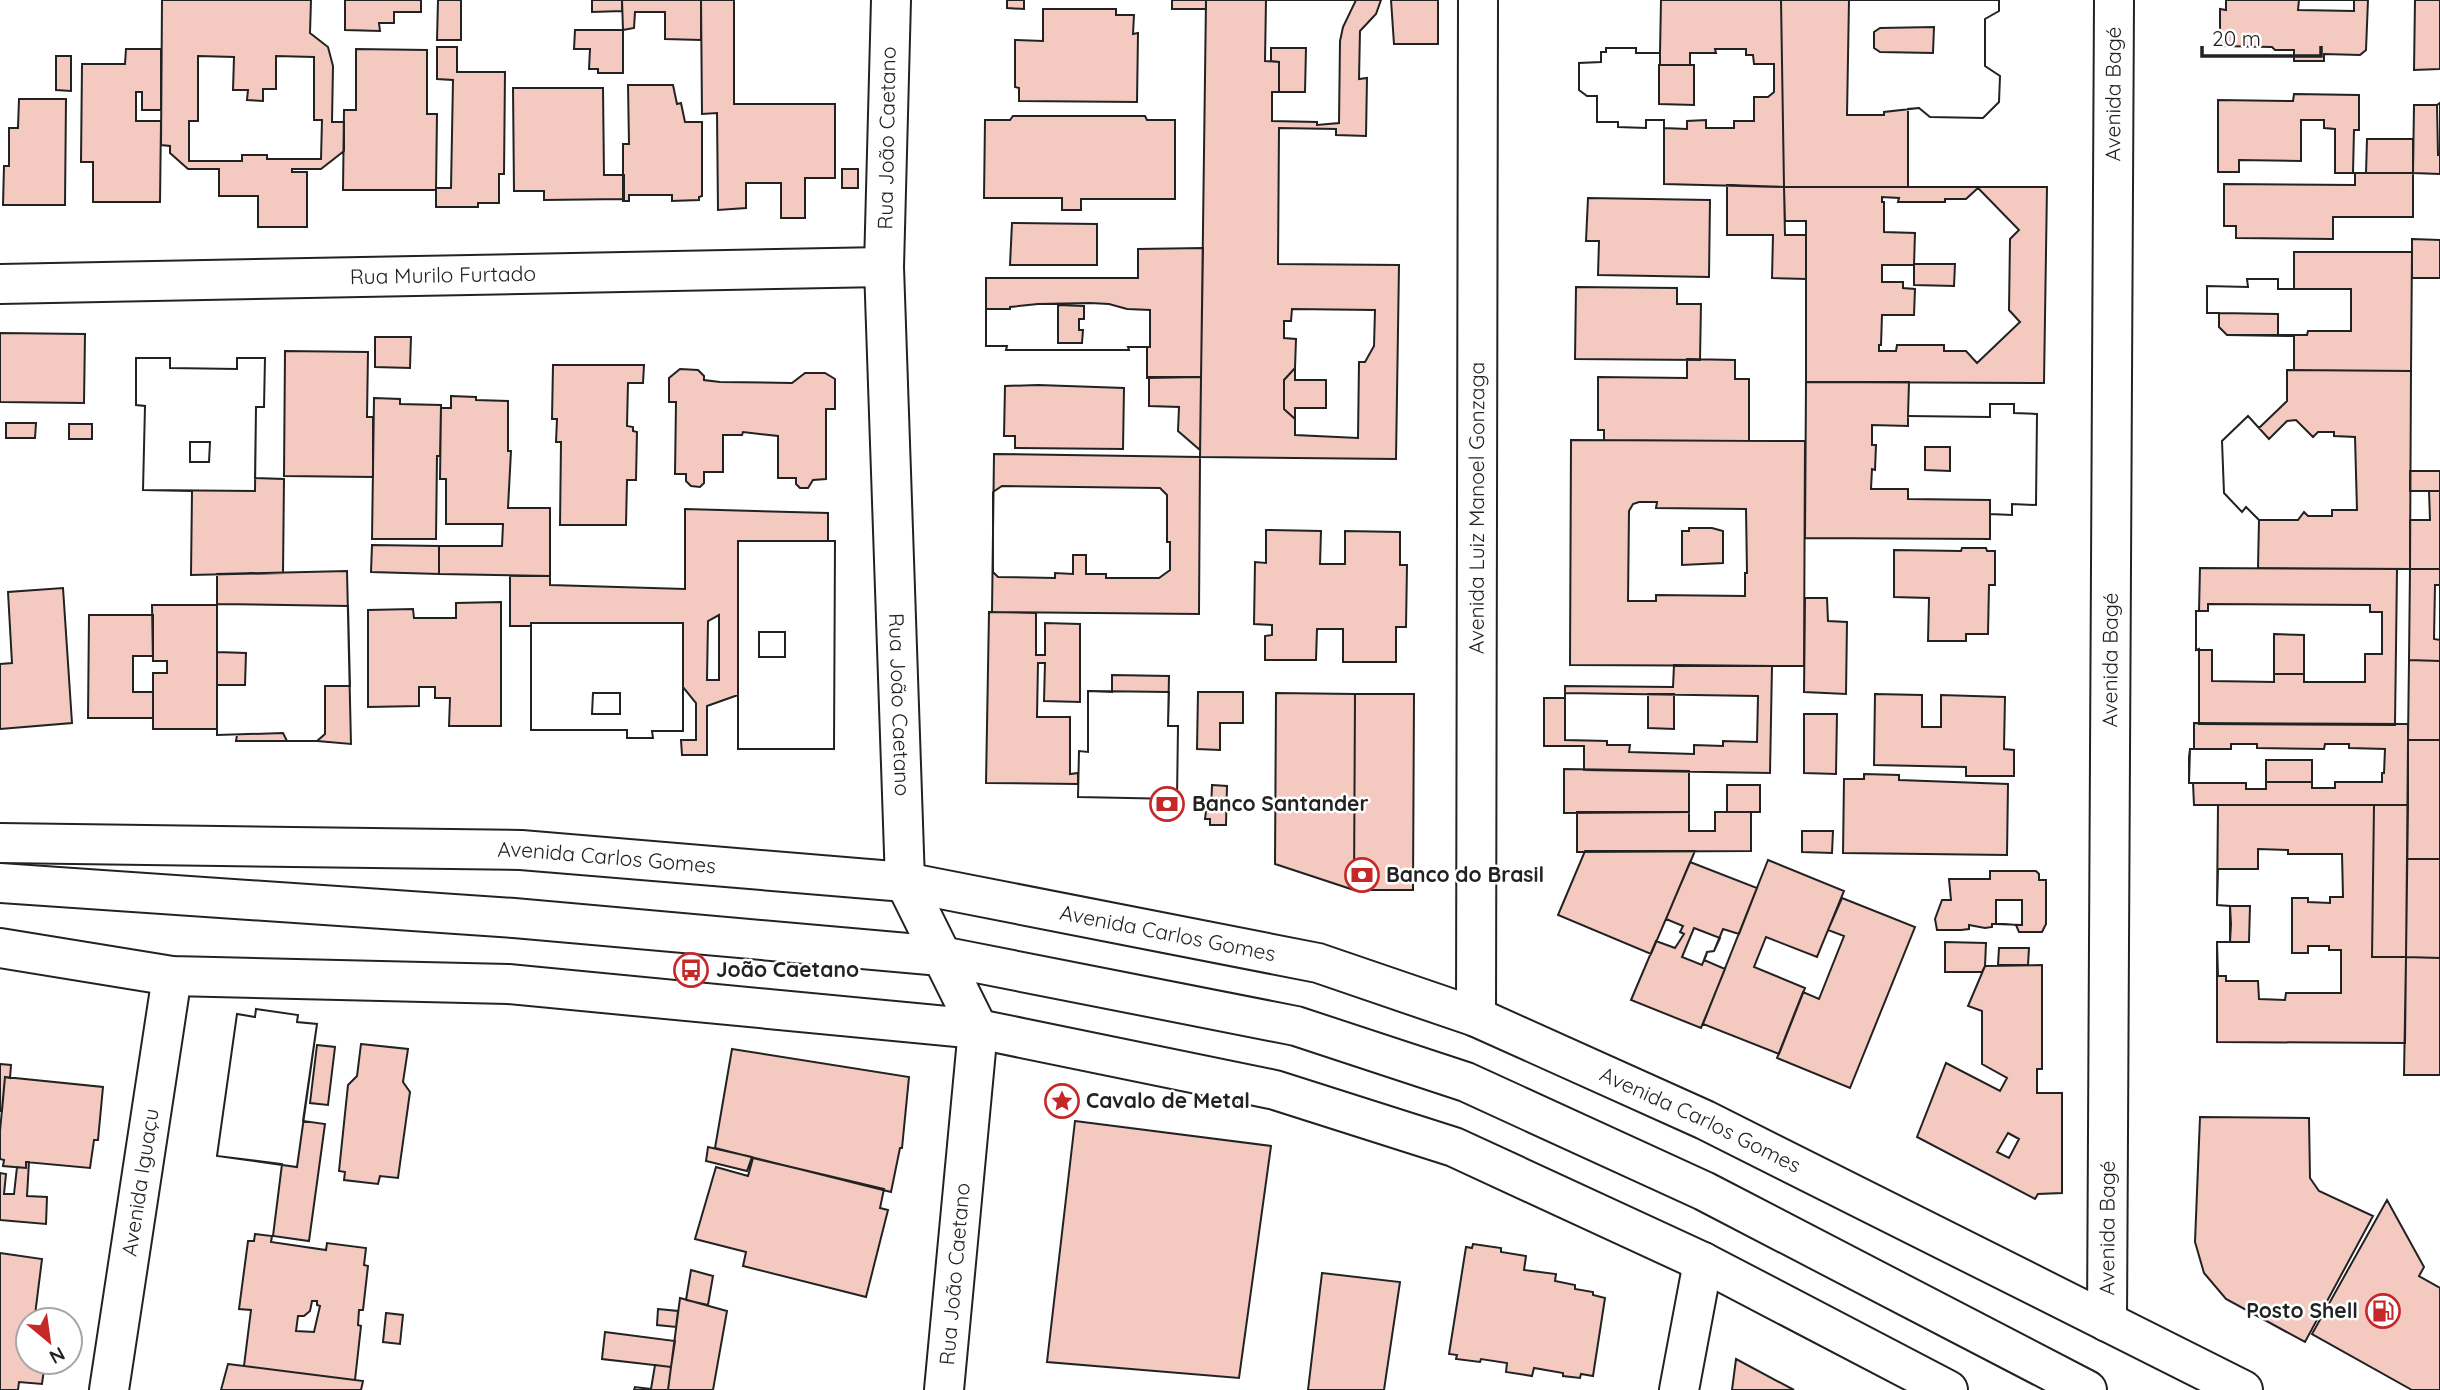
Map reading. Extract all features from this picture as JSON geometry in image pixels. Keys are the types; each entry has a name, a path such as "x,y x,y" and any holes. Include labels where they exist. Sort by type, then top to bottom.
{"street":[{"name":"Rua João Caetano","path":"891,0 884,267 905,882 978,1029 944,1390"},
{"name":"Avenida Luiz Manoel Gonzaga","path":"1476,1017 1478,0"},
{"name":"Avenida Bagé","path":"2107,1322 2114,0"},
{"name":"Rua Murilo Furtado","path":"0,284 884,267"},
{"name":"Avenida Carlos Gomes","path":"0,843 521,850 905,882 1318,963 1476,1017 1705,1120 2243,1390"},
{"path":"0,853 514,918"},
{"path":"0,883 514,918 941,956 1296,1026 1466,1082 1704,1191 2087,1390"},
{"path":"0,948 172,976 508,984 978,1029 1275,1090 1454,1147 1703,1262 1948,1390"},
{"path":"0,969 70,960"},
{"name":"Avenida Iguaçu","path":"108,1390 172,976"},
{"path":"1679,1390 1703,1262"}],"building":[{"path":"162,0 311,0 310,33 328,47 333,66 332,122 344,122 344,151 321,169 292,169 292,172 307,172 307,227 258,227 258,196 219,196 219,169 188,169 170,153 170,146 161,145"},
{"path":"345,0 421,0 421,12 394,12 394,23 379,23 380,31 345,30"},
{"path":"438,0 461,0 461,40 437,40"},
{"path":"592,0 622,0 622,11 592,12"},
{"path":"622,0 701,0 701,40 665,39 665,12 635,12 634,28 623,30"},
{"path":"701,0 734,0 734,104 835,104 835,178 805,178 805,218 781,218 781,183 746,183 746,208 718,210 717,113 702,114"},
{"path":"1007,0 1024,0 1024,9 1007,8"},
{"path":"1172,0 1206,0 1206,9 1172,9"},
{"path":"1206,0 1381,0 1376,14 1360,31 1359,79 1367,78 1366,136 1336,135 1336,129 1279,128 1278,264 1399,265 1396,459 1200,457"},
{"path":"1266,0 1356,0 1343,27 1340,41 1339,123 1317,125 1317,122 1272,121 1272,92 1279,92 1279,62 1265,61"},
{"path":"1391,0 1438,0 1438,44 1394,44"},
{"path":"1661,0 1781,0 1784,187 1664,184 1664,120 1646,120 1646,128 1618,127 1618,122 1597,122 1597,96 1587,96 1579,90 1579,63 1601,62 1601,52 1606,52 1606,48 1636,48 1636,53 1660,53"},
{"path":"1781,0 1999,0 1999,11 1985,19 1985,66 2000,76 1999,102 1983,118 1930,117 1919,108 1908,109 1908,187 1784,187"},
{"path":"1849,0 1999,0 1999,11 1985,19 1985,66 2000,76 1999,102 1983,118 1930,117 1919,108 1884,112 1884,115 1847,115"},
{"path":"2226,0 2368,0 2366,50 2360,55 2324,54 2324,61 2294,61 2294,50 2220,46 2220,9 2226,10"},
{"path":"2299,0 2354,0 2354,11 2298,10"},
{"path":"2415,0 2440,0 2440,69 2414,70"},
{"path":"1043,9 1116,9 1116,15 1134,15 1133,34 1138,33 1137,102 1019,101 1019,88 1015,87 1015,40 1043,41"},
{"path":"1934,27 1933,53 1880,52 1874,48 1874,32 1880,28"},
{"path":"575,30 623,30 623,73 598,73 598,69 589,69 590,49 574,49"},
{"path":"437,47 457,47 457,72 505,72 504,174 499,174 499,203 478,203 478,207 436,207 436,188 451,188 453,80 437,79"},
{"path":"1271,48 1306,48 1305,92 1279,92 1279,62 1271,61"},
{"path":"1606,48 1636,48 1636,53 1660,53 1660,65 1690,65 1690,53 1716,53 1715,49 1746,49 1746,55 1753,55 1754,64 1774,64 1774,92 1768,97 1754,97 1754,121 1734,121 1734,128 1706,128 1706,120 1687,121 1687,129 1664,128 1664,120 1646,120 1646,128 1618,127 1618,122 1597,122 1597,96 1587,96 1579,90 1579,63 1601,62 1601,52 1606,52"},
{"path":"126,49 161,49 161,110 142,110 142,92 136,92 136,121 161,121 160,202 93,202 93,162 81,162 82,64 125,64"},
{"path":"356,49 427,50 427,114 437,114 436,190 343,190 344,110 356,110"},
{"path":"56,56 71,56 71,91 56,90"},
{"path":"198,56 234,57 233,90 248,90 247,100 263,101 263,89 276,89 276,56 314,57 314,120 322,120 321,159 267,159 267,155 242,155 242,161 189,161 189,121 198,121"},
{"path":"1659,65 1694,65 1694,105 1659,104"},
{"path":"628,85 673,85 685,122 702,122 702,196 699,200 672,201 672,195 629,195 629,201 623,201 623,144 629,144"},
{"path":"513,88 603,88 604,175 624,175 624,199 544,200 544,191 514,191"},
{"path":"2294,94 2359,95 2359,130 2354,130 2353,173 2335,173 2335,129 2324,128 2324,120 2301,120 2301,161 2239,160 2239,172 2218,172 2218,100 2293,101"},
{"path":"19,99 66,99 65,205 3,205 4,166 9,166 9,128 18,128"},
{"path":"2440,103 2440,155 2438,155 2437,105"},
{"path":"2440,103 2440,174 2413,173 2414,105"},
{"path":"1013,116 1145,116 1147,120 1175,120 1175,199 1081,199 1081,210 1062,210 1062,198 984,198 985,120 1010,120"},
{"path":"2367,139 2413,139 2413,173 2366,173"},
{"path":"842,169 858,169 858,188 842,188"},
{"path":"2355,173 2413,173 2413,217 2333,217 2333,239 2236,238 2236,226 2224,226 2224,184 2355,185"},
{"path":"1727,185 1784,187 1785,235 1806,235 1806,279 1772,278 1773,235 1727,235"},
{"path":"1784,187 2047,187 2044,383 1806,382 1806,221 1785,221"},
{"path":"1978,188 2019,230 2010,239 2009,310 2020,322 1977,363 1966,351 1944,351 1944,345 1897,345 1896,351 1879,351 1882,315 1914,315 1915,289 1903,288 1903,282 1882,282 1882,265 1914,265 1915,233 1884,232 1882,197 1899,198 1898,202 1945,202 1945,199 1966,199"},
{"path":"1588,198 1710,200 1709,277 1598,275 1599,241 1586,241"},
{"path":"1012,223 1097,224 1097,265 1010,265"},
{"path":"2412,239 2440,240 2440,278 2412,278"},
{"path":"1203,248 1201,377 1147,378 1147,347 1128,347 1129,350 1006,350 1007,346 986,346 986,278 1138,278 1138,249"},
{"path":"2294,252 2412,252 2411,371 2294,370 2294,336 2227,335 2219,327 2219,313 2207,313 2207,286 2248,287 2247,279 2278,279 2278,289 2294,289"},
{"path":"1914,264 1955,264 1954,286 1914,285"},
{"path":"2247,279 2278,279 2278,289 2351,289 2351,331 2308,331 2307,335 2227,335 2219,327 2219,313 2207,313 2207,286 2248,287"},
{"path":"1576,287 1677,288 1677,304 1701,304 1700,360 1575,359"},
{"path":"1090,303 1150,310 1150,347 1128,347 1129,350 1006,350 1007,346 986,346 986,309"},
{"path":"1058,305 1084,306 1084,319 1079,319 1079,330 1083,330 1082,343 1058,343"},
{"path":"1292,309 1375,310 1374,346 1365,362 1359,362 1358,438 1295,435 1295,419 1284,409 1284,380 1295,368 1296,339 1284,338 1284,321 1291,321"},
{"path":"2219,313 2278,314 2278,335 2227,335 2219,327"},
{"path":"0,333 85,334 84,403 0,402"},
{"path":"375,337 411,337 410,368 375,367"},
{"path":"285,351 368,352 367,417 373,417 373,477 284,476"},
{"path":"136,358 170,358 170,368 237,369 237,358 265,358 264,407 256,407 255,478 284,479 283,573 191,575 192,491 143,490 145,406 136,405","holes":["190,442 210,442 209,462 190,462"]},
{"path":"136,358 170,358 170,368 237,369 237,358 265,358 264,407 256,407 255,491 143,490 145,406 136,405","holes":["190,442 210,442 209,462 190,462"]},
{"path":"1687,359 1735,360 1735,379 1749,379 1749,441 1604,440 1604,430 1598,430 1598,377 1687,378"},
{"path":"553,365 644,365 643,383 628,383 627,426 633,427 633,431 637,432 636,480 627,480 626,525 560,525 561,442 556,442 557,419 552,419"},
{"path":"1295,368 1295,380 1326,380 1326,408 1295,408 1295,419 1284,409 1284,380"},
{"path":"680,369 698,370 704,380 720,382 792,383 805,373 825,373 835,379 835,409 826,409 826,479 813,480 808,488 800,488 796,484 796,478 778,478 778,436 743,432 742,435 723,435 723,472 704,472 704,483 700,487 691,486 686,481 686,474 675,474 676,402 669,402 669,378"},
{"path":"2287,370 2411,371 2410,569 2258,568 2259,520 2246,507 2242,512 2224,493 2222,441 2248,416 2259,428 2287,401"},
{"path":"1149,377 1201,377 1200,450 1178,431 1179,407 1149,406"},
{"path":"1806,382 1909,382 1908,416 1990,417 1990,404 2014,404 2014,413 2037,414 2036,505 2012,504 2012,515 1990,514 1990,539 1805,538"},
{"path":"1005,386 1124,388 1123,449 1015,448 1015,436 1004,436"},
{"path":"451,396 508,401 508,451 511,451 508,508 550,508 550,576 439,574 439,546 502,546 503,524 446,524 446,479 440,479 441,408 451,408"},
{"path":"374,398 400,399 400,404 441,405 436,539 372,539"},
{"path":"1990,404 2014,404 2014,413 2037,414 2036,505 2012,504 2012,515 1990,514 1990,500 1908,499 1908,489 1871,489 1876,445 1872,445 1872,425 1908,426 1908,416 1990,417"},
{"path":"2248,416 2269,439 2287,421 2296,420 2313,437 2318,432 2334,432 2334,436 2355,437 2357,510 2332,510 2332,516 2308,516 2304,512 2298,520 2259,520 2246,507 2242,512 2224,493 2222,441"},
{"path":"6,423 36,423 35,438 6,438"},
{"path":"69,424 92,424 92,439 69,439"},
{"path":"1571,440 1805,441 1804,666 1570,665"},
{"path":"1925,447 1950,447 1950,471 1925,470"},
{"path":"994,454 1200,457 1199,614 992,612"},
{"path":"2410,471 2440,471 2440,491 2410,491"},
{"path":"1002,486 1160,488 1167,495 1170,570 1159,578 1106,578 1106,574 1086,574 1086,555 1073,555 1073,574 1055,573 1055,578 998,577 993,572 993,492"},
{"path":"2429,491 2440,491 2440,569 2410,569 2410,520 2430,520"},
{"path":"1657,502 1656,508 1746,509 1745,596 1656,595 1656,601 1628,601 1629,511 1633,504"},
{"path":"685,509 828,513 828,541 835,541 834,749 738,749 738,695 707,706 707,755 682,755 681,740 696,740 696,703 683,687 683,731 652,731 653,738 627,738 627,730 531,730 531,626 510,626 510,576 550,576 550,585 685,589","holes":["719,615 719,680 707,680 708,621","759,632 785,632 785,657 759,657","593,693 620,693 620,714 592,714"]},
{"path":"1689,528 1723,531 1723,563 1682,565 1682,531 1689,531"},
{"path":"1266,530 1321,531 1320,564 1345,564 1345,531 1400,532 1400,565 1407,565 1406,627 1396,627 1396,662 1343,662 1343,629 1317,629 1316,660 1265,660 1265,636 1272,635 1272,625 1254,624 1255,562 1266,563"},
{"path":"738,541 835,541 834,749 738,749","holes":["759,632 785,632 785,657 759,657"]},
{"path":"372,545 439,546 439,574 371,572"},
{"path":"1962,548 1986,548 1987,551 1995,551 1995,585 1989,585 1988,634 1966,634 1966,641 1928,641 1929,598 1894,597 1894,550 1961,551"},
{"path":"2200,568 2397,569 2395,725 2199,724 2196,611 2199,611"},
{"path":"2410,569 2440,569 2440,661 2409,660"},
{"path":"347,571 351,744 317,741 236,741 237,735 217,735 217,574"},
{"path":"2435,585 2440,585 2440,640 2434,639"},
{"path":"63,588 72,723 0,729 0,664 12,663 8,592"},
{"path":"1805,598 1827,598 1828,621 1847,622 1846,694 1804,692"},
{"path":"501,602 501,726 449,726 450,698 435,698 435,687 419,687 419,706 368,707 368,610 413,609 414,618 456,618 456,603"},
{"path":"217,604 348,606 350,686 325,686 325,734 317,741 287,741 283,733 217,735 217,685 245,685 246,653 217,652"},
{"path":"2208,604 2370,605 2370,612 2382,612 2382,654 2365,654 2365,682 2304,682 2304,674 2274,674 2274,682 2212,681 2212,650 2196,650 2196,611 2208,611"},
{"path":"152,605 217,605 217,729 153,729 153,673 167,673 167,661 153,661"},
{"path":"989,612 1036,613 1036,655 1045,655 1045,623 1080,624 1080,702 1044,701 1045,663 1038,663 1037,717 1070,717 1070,774 1078,773 1078,784 986,783"},
{"path":"89,615 153,615 153,656 133,656 133,692 153,692 153,718 88,718"},
{"path":"531,623 683,623 683,731 652,731 653,738 627,738 627,730 531,730","holes":["593,693 620,693 620,714 592,714"]},
{"path":"2274,634 2304,635 2304,674 2274,674"},
{"path":"2409,660 2440,661 2440,740 2408,740"},
{"path":"1674,665 1772,666 1770,773 1584,770 1584,746 1544,746 1544,698 1565,698 1565,686 1673,687"},
{"path":"1112,675 1169,676 1168,726 1178,726 1177,799 1078,797 1079,751 1088,752 1088,691 1112,692"},
{"path":"1088,691 1169,692 1168,726 1178,726 1177,799 1078,797 1079,751 1088,752"},
{"path":"1198,692 1243,692 1243,723 1220,723 1220,750 1197,749"},
{"path":"1276,693 1355,694 1354,890 1275,864"},
{"path":"1565,693 1758,696 1757,742 1723,741 1723,746 1694,745 1694,754 1629,752 1630,745 1607,745 1607,741 1565,740"},
{"path":"1355,694 1414,694 1413,890 1354,890"},
{"path":"1648,694 1674,694 1674,729 1648,728"},
{"path":"1875,694 1922,695 1922,727 1941,727 1941,695 2005,697 2004,749 2014,750 2014,776 1966,776 1966,767 1874,765"},
{"path":"1804,714 1837,714 1836,774 1804,773"},
{"path":"2194,723 2408,724 2408,805 2194,805 2193,783 2189,783 2189,757 2190,749 2194,749"},
{"path":"2408,740 2440,740 2440,859 2407,859"},
{"path":"2231,744 2257,744 2257,748 2324,749 2325,744 2349,744 2349,748 2385,749 2384,773 2382,782 2335,782 2335,788 2312,788 2312,782 2266,782 2266,789 2246,789 2246,783 2189,783 2190,749 2231,749"},
{"path":"2266,760 2312,760 2312,782 2266,782"},
{"path":"1564,769 1689,771 1689,812 1564,813"},
{"path":"1864,774 1899,775 1899,780 2008,784 2007,855 1843,853 1844,779 1864,779"},
{"path":"1212,785 1227,786 1226,825 1210,825 1210,819 1205,819 1206,811 1211,811"},
{"path":"1727,785 1760,785 1760,812 1727,812"},
{"path":"2218,805 2374,805 2372,957 2406,957 2405,1043 2217,1042 2217,942 2230,942 2231,924 2230,906 2217,905"},
{"path":"2374,805 2408,805 2406,957 2372,957"},
{"path":"1577,812 1689,812 1689,831 1715,831 1715,812 1751,812 1751,851 1577,852"},
{"path":"1802,831 1833,831 1832,853 1802,852"},
{"path":"2258,849 2288,850 2288,854 2342,854 2343,897 2330,897 2330,903 2292,898 2292,953 2308,953 2308,946 2329,946 2329,950 2341,950 2341,993 2286,993 2285,1000 2259,999 2258,981 2226,981 2226,976 2218,976 2217,942 2230,942 2231,924 2230,906 2217,905 2218,869 2258,869"},
{"path":"1585,851 1695,851 1651,954 1558,915"},
{"path":"2407,859 2440,859 2440,958 2406,957"},
{"path":"1768,860 1844,891 1817,957 1766,937 1754,967 1805,988 1779,1054 1703,1024"},
{"path":"1690,862 1757,888 1739,934 1723,929 1714,951 1707,952 1704,960 1725,969 1701,1028 1631,1000 1656,941 1675,948 1684,934 1680,932 1683,926 1666,919"},
{"path":"1990,871 2036,871 2039,880 2046,880 2046,924 2042,932 2019,932 2016,925 2005,924 1992,924 1992,927 1985,928 1969,925 1969,929 1937,930 1935,919 1942,900 1951,900 1949,879 1990,879"},
{"path":"1842,898 1915,927 1850,1088 1777,1058 1803,992 1819,999 1844,936 1828,930"},
{"path":"1996,900 2022,900 2022,925 1996,924"},
{"path":"2230,906 2250,906 2249,942 2230,942"},
{"path":"1694,928 1720,938 1714,951 1707,952 1702,965 1682,957"},
{"path":"1945,942 1986,943 1985,966 1982,972 1945,972"},
{"path":"1999,948 2029,948 2028,965 1998,965"},
{"path":"2406,957 2440,958 2440,1075 2404,1075"},
{"path":"2042,965 2042,1069 2037,1069 2037,1093 2062,1093 2062,1193 2038,1194 2035,1199 1917,1137 1946,1063 2000,1091 2007,1078 1982,1064 1982,1011 1968,1006 1985,966","holes":["2008,1133 2019,1139 2009,1158 1997,1152"]},
{"path":"256,1009 298,1015 297,1022 317,1024 297,1167 217,1156 237,1014 255,1017"},
{"path":"256,1009 298,1015 297,1022 317,1024 303,1121 325,1124 309,1241 273,1236 282,1164 217,1156 237,1014 255,1017"},
{"path":"361,1044 408,1049 403,1082 410,1092 398,1178 380,1176 378,1184 344,1180 345,1172 339,1171 348,1085 357,1076"},
{"path":"317,1045 335,1047 328,1105 310,1103"},
{"path":"732,1049 909,1077 902,1148 891,1192 715,1148"},
{"path":"0,1064 11,1065 10,1078 5,1077 2,1111 0,1111"},
{"path":"5,1077 103,1087 98,1140 94,1140 90,1168 26,1162 26,1168 3,1166 4,1160 0,1159 0,1131"},
{"path":"2200,1117 2309,1118 2310,1178 2319,1191 2373,1216 2305,1342 2226,1299 2204,1273 2195,1242"},
{"path":"1075,1121 1271,1146 1239,1378 1047,1362"},
{"path":"708,1147 752,1157 747,1171 706,1161"},
{"path":"753,1158 884,1189 880,1208 888,1210 866,1297 743,1266 746,1252 695,1239 716,1167 748,1176"},
{"path":"26,1162 29,1162 27,1196 47,1197 46,1224 0,1220 0,1173 6,1174 4,1194 14,1194 17,1167 26,1168"},
{"name":"Posto Shell","path":"2387,1200 2424,1267 2419,1276 2440,1288 2440,1390 2412,1390 2312,1334"},
{"path":"255,1234 272,1236 271,1242 326,1250 327,1243 366,1248 364,1265 368,1266 363,1310 359,1310 358,1325 361,1326 355,1380 244,1366 251,1310 239,1309 248,1241 254,1241","holes":["312,1301 317,1301 320,1306 314,1332 296,1331 298,1316 304,1316 310,1311"]},
{"path":"1473,1244 1501,1248 1501,1252 1526,1256 1524,1270 1556,1274 1555,1281 1575,1285 1575,1289 1593,1292 1593,1295 1605,1298 1593,1376 1563,1376 1563,1373 1534,1368 1532,1376 1506,1372 1507,1363 1456,1359 1457,1355 1449,1354 1466,1247 1472,1248"},
{"path":"0,1253 42,1259 36,1306 14,1306 14,1376 43,1376 42,1384 19,1382 18,1390 0,1390"},
{"path":"691,1270 713,1276 708,1305 686,1300"},
{"path":"1322,1273 1400,1282 1384,1390 1308,1390"},
{"path":"680,1298 727,1311 713,1390 668,1390"},
{"path":"658,1309 678,1311 676,1327 657,1325"},
{"path":"386,1313 403,1315 400,1344 383,1342"},
{"path":"605,1332 675,1341 671,1367 602,1359"},
{"path":"1736,1359 1794,1390 1732,1390"},
{"path":"228,1364 363,1381 361,1390 221,1390"},
{"path":"655,1365 671,1367 668,1390 634,1390 635,1387 651,1389"}],"place":[{"name":"Banco Santander","path":"1167,804"},
{"name":"Banco do Brasil","path":"1362,875"},
{"name":"João Caetano","path":"691,970"},
{"name":"Cavalo de Metal","path":"1062,1101"},
{"name":"Posto Shell","path":"2383,1311"}]}
